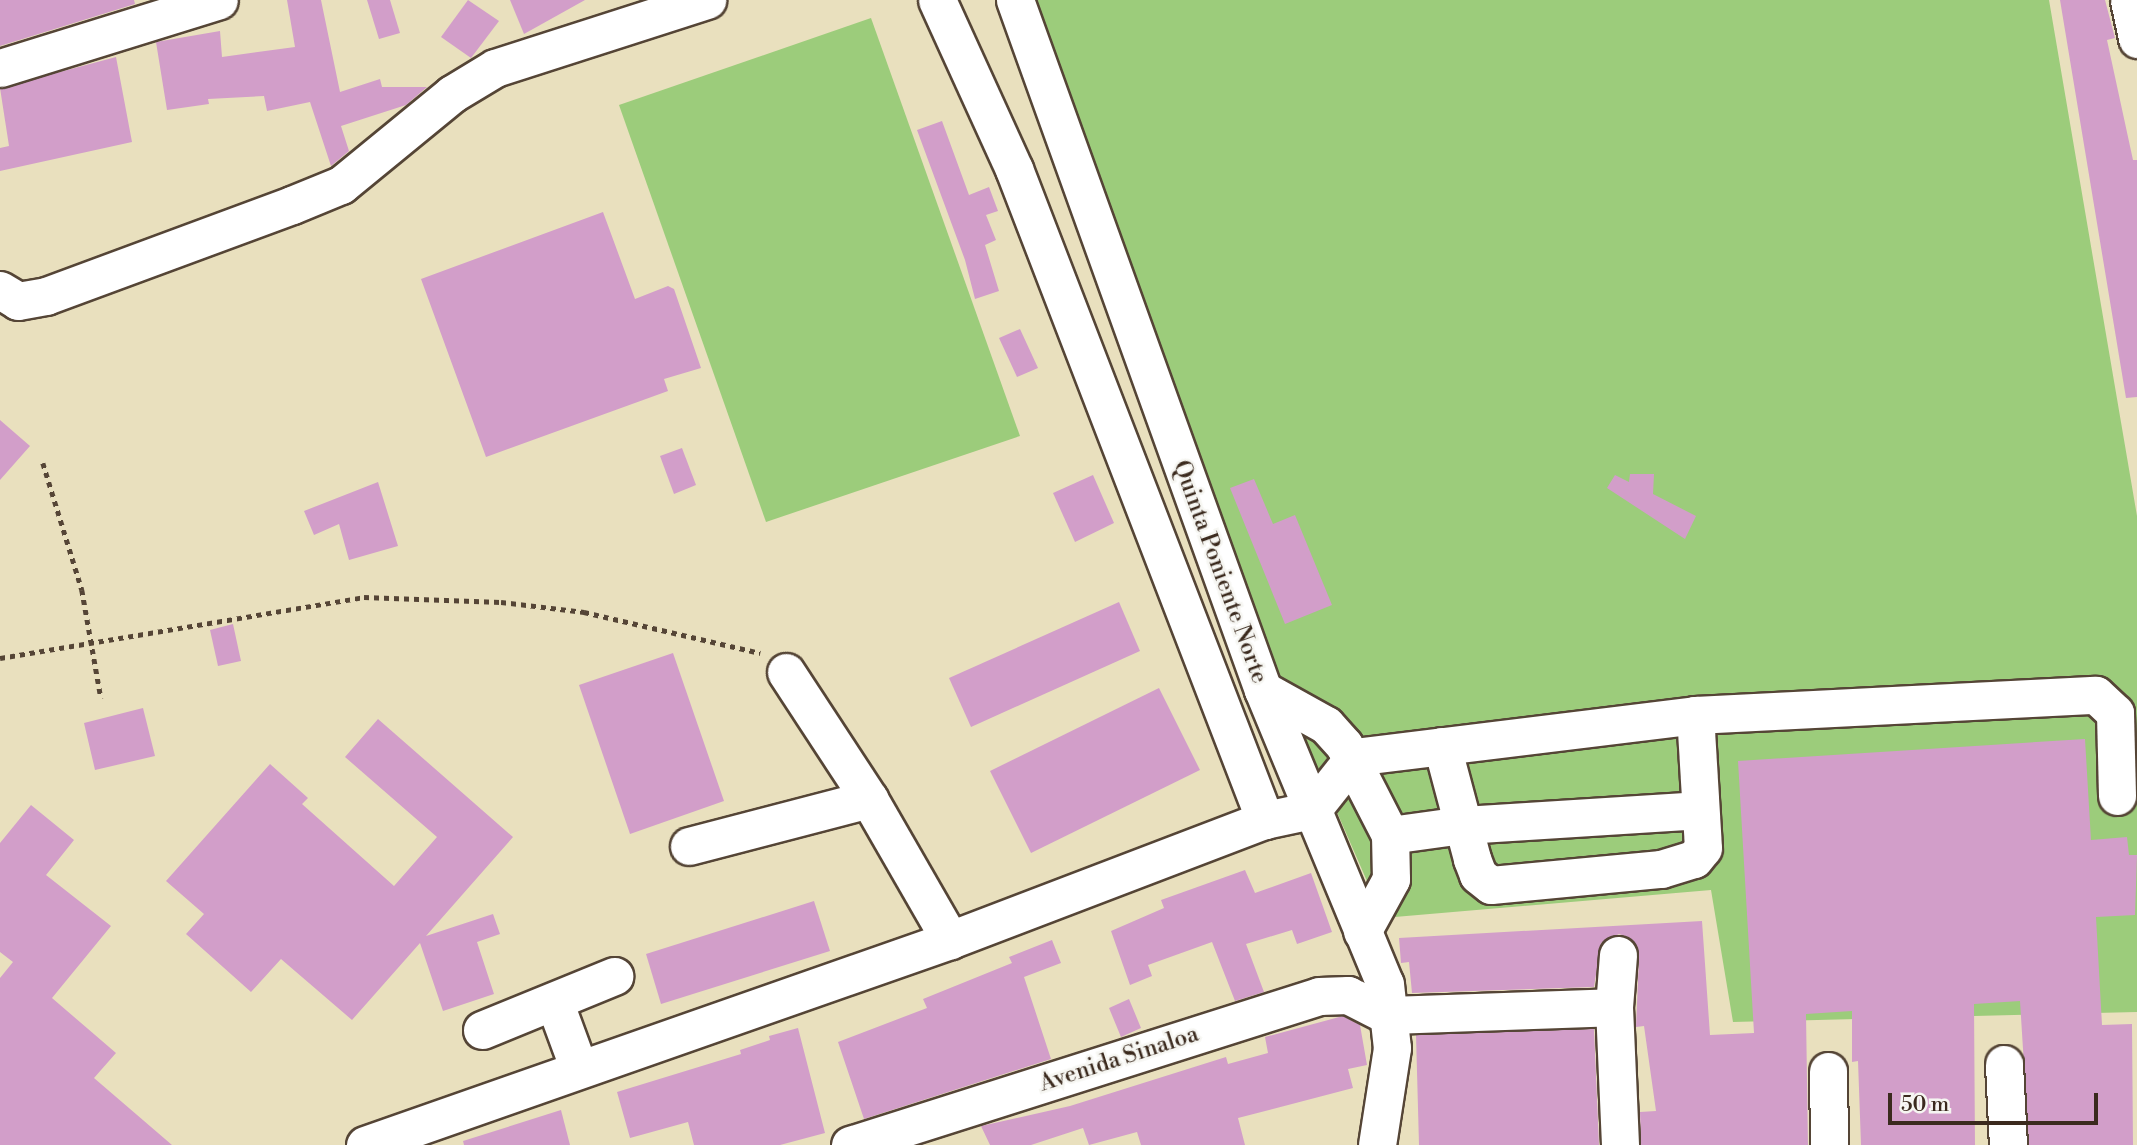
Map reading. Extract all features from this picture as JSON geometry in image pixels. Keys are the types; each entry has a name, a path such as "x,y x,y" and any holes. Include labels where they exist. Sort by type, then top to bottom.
{"street":[{"path":"0,68 219,0"},
{"path":"0,290 18,301 46,296 341,185 452,94 495,68 707,0"},
{"path":"937,0 1014,169 1265,820"},
{"name":"Quinta Poniente Norte","path":"1015,0 1263,690 1385,984 1392,1048 1377,1145"},
{"path":"2129,0 2137,39"},
{"path":"786,672 869,799 950,940"},
{"path":"1263,690 1326,725 1354,757 1390,835 1391,879 1362,932"},
{"path":"365,1145 950,940 1265,820 1312,810 1354,757 1695,715 2096,695 2115,713 2117,796"},
{"path":"1442,746 1478,875 1491,885 1661,869 1694,859 1703,848 1695,715"},
{"path":"690,846 869,799"},
{"path":"1390,835 1462,825 1699,810"},
{"path":"1618,955 1614,1007 1620,1145"},
{"path":"482,1030 614,976"},
{"name":"Avenida Sinaloa","path":"850,1145 1318,996 1348,995 1387,1015"},
{"path":"554,1001 579,1069"},
{"path":"1387,1015 1614,1007"},
{"path":"2004,1065 2008,1145"},
{"path":"1828,1071 1829,1145"}],"path":[{"path":"43,463 82,590 101,698"},
{"path":"0,658 365,597 501,602 584,612 761,653 786,672"}],"green space":[{"path":"1026,0 2049,0 2137,516 2137,1012 1733,1022 1711,890 1383,918 1277,674"},
{"path":"871,18 1020,436 766,522 619,105"}],"building":[{"path":"0,0 134,0 135,4 0,46"},
{"path":"287,0 321,0 340,92 380,79 382,87 427,87 406,105 341,126 349,151 331,166 310,102 267,111 264,96 208,99 209,104 167,110 156,42 220,31 222,57 295,47"},
{"path":"367,0 390,0 400,33 379,39"},
{"path":"468,0 499,21 471,58 441,37"},
{"path":"510,0 585,0 524,34"},
{"path":"2060,0 2105,0 2115,38 2107,40 2133,160 2137,160 2137,397 2126,398"},
{"path":"116,57 132,142 0,171 0,148 9,146 0,88"},
{"path":"942,121 969,195 989,187 998,211 986,215 996,240 985,245 999,291 975,299 965,260 917,130"},
{"path":"603,212 635,299 668,286 674,289 701,368 664,379 668,391 486,457 421,279"},
{"path":"1020,329 1038,368 1017,377 999,338"},
{"path":"0,420 30,446 0,480"},
{"path":"682,448 696,485 674,494 660,456"},
{"path":"1630,474 1654,474 1653,494 1696,516 1685,539 1607,488 1615,475 1629,482"},
{"path":"1093,475 1114,523 1075,542 1053,493"},
{"path":"1254,479 1273,524 1295,515 1332,605 1285,624 1230,488"},
{"path":"378,482 398,546 349,560 339,524 314,535 304,511"},
{"path":"1119,602 1140,651 971,727 949,678"},
{"path":"233,624 241,661 218,666 210,630"},
{"path":"673,653 724,801 630,834 579,685"},
{"path":"1159,688 1200,770 1031,853 990,771"},
{"path":"143,708 155,756 95,770 84,723"},
{"path":"378,719 513,837 426,936 493,914 500,934 477,942 494,994 443,1011 420,943 352,1020 281,959 251,992 186,934 204,914 166,881 270,764 308,798 302,804 394,886 437,837 345,757"},
{"path":"2085,739 2091,840 2127,837 2129,855 2137,855 2135,915 2096,917 2102,1025 2132,1024 2133,1145 2029,1145 2020,1001 1974,1004 1975,1145 1861,1145 1858,1061 1852,1062 1852,1011 1806,1014 1808,1145 1641,1145 1640,1112 1656,1111 1644,1026 1636,1027 1639,957 1630,938 1619,934 1601,943 1594,987 1412,993 1409,962 1401,963 1399,938 1702,921 1710,1035 1754,1033 1738,761"},
{"path":"31,805 74,840 46,875 111,926 52,998 116,1053 94,1078 172,1145 0,1145 0,978 13,962 0,952 0,843"},
{"path":"1245,870 1255,893 1311,873 1332,932 1297,944 1292,930 1246,944 1264,992 1235,1001 1212,942 1148,965 1152,976 1130,985 1111,931 1164,908 1161,900"},
{"path":"814,901 830,951 661,1004 646,954"},
{"path":"1052,940 1061,963 1024,977 1051,1059 864,1119 838,1042 927,1008 923,999 1012,963 1009,957"},
{"path":"1129,999 1141,1028 1121,1037 1109,1008"},
{"path":"1343,1016 1360,1025 1367,1065 1348,1069 1353,1088 1238,1118 1245,1145 1141,1145 1137,1132 1089,1145 1083,1128 1031,1145 990,1145 981,1126 1070,1106 1226,1057 1228,1064 1268,1053 1265,1037"},
{"path":"798,1028 825,1133 780,1145 694,1145 688,1122 630,1138 617,1092 741,1054 740,1050 770,1040 769,1036"},
{"path":"1594,1029 1599,1145 1419,1145 1416,1035"},
{"path":"561,1110 570,1145 464,1145 463,1141"}]}
